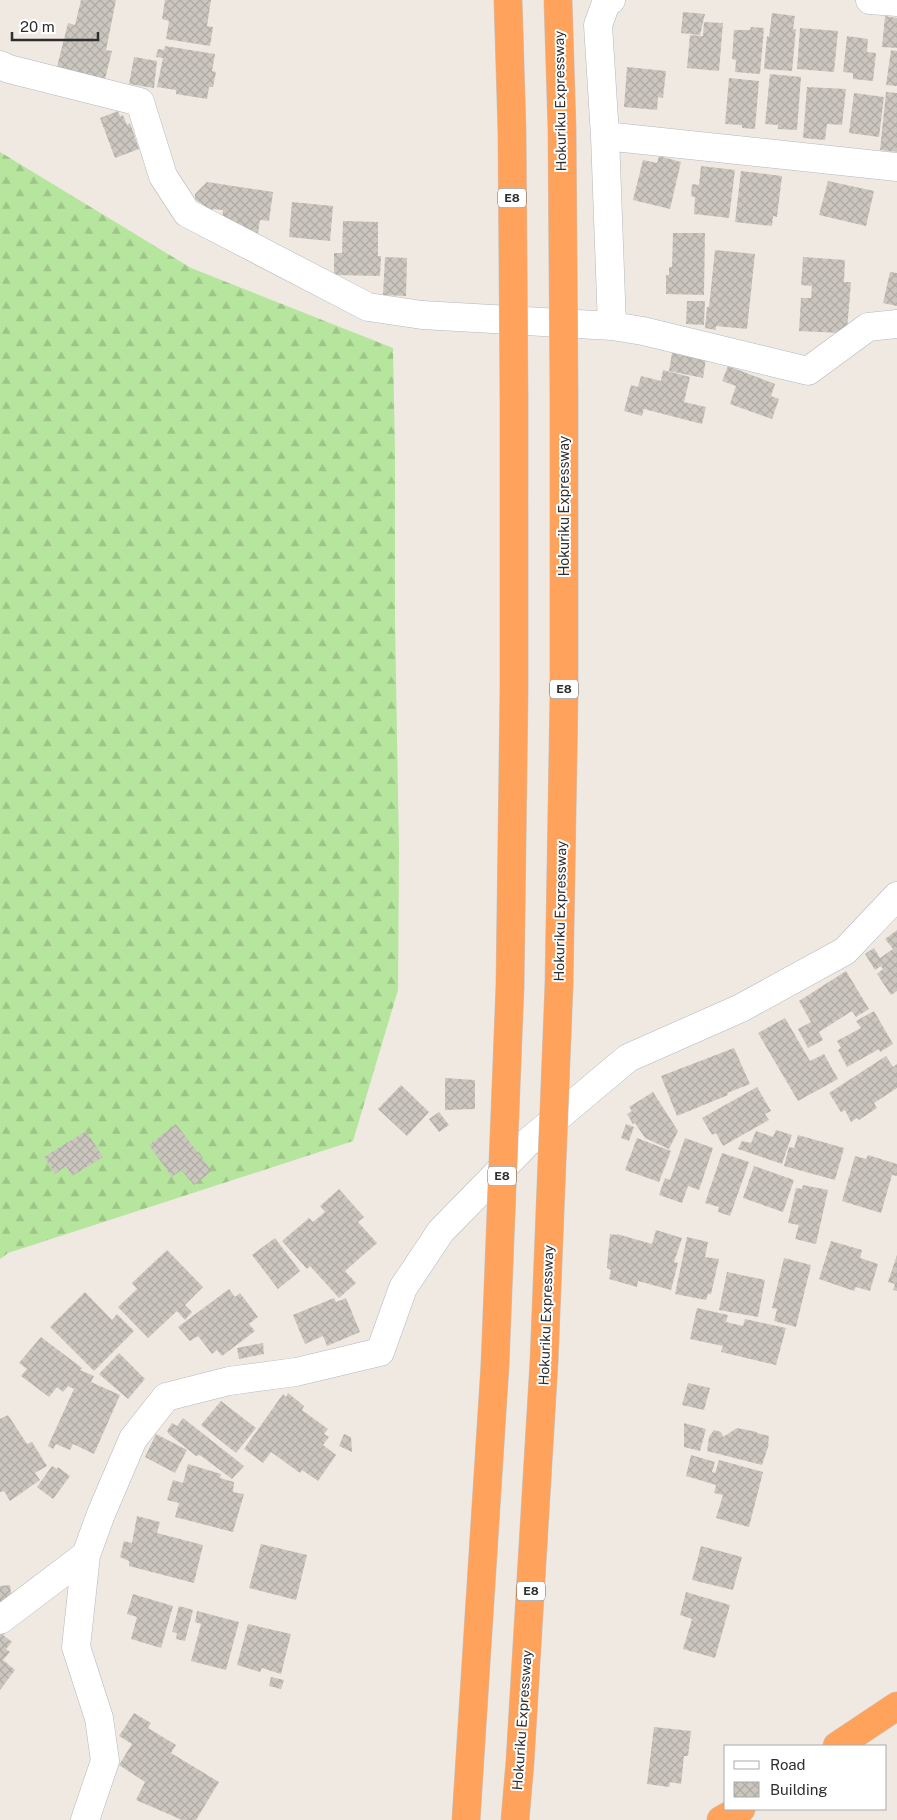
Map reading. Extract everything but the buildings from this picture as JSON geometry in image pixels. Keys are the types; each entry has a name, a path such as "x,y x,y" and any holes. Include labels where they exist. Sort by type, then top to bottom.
{"highway":[{"name":"E8","path":"466,1820 494,1365 510,986 514,692 514,396 512,131 508,0"},
{"name":"Hokuriku Expressway","path":"515,1820 522,1742 544,1362 559,985 564,696 564,392 562,129 558,0"},
{"path":"838,1745 897,1706"},
{"path":"720,1820 739,1810"}],"street":[{"path":"611,0 606,3 598,25 605,136 612,326"},
{"path":"870,0 897,2"},
{"path":"0,65 9,69 140,102 163,176 187,213 368,307 422,315 612,326 643,331 808,372 868,327 897,324"},
{"path":"605,136 897,167"},
{"path":"85,1820 105,1761 99,1718 76,1647 86,1555 100,1514 133,1439 166,1397 229,1381 296,1372 380,1352 404,1288 441,1231 528,1142 628,1058 741,1008 845,951 897,896"},
{"path":"0,1620 86,1555"}],"green space":[{"path":"0,152 191,268 393,348 399,850 398,990 353,1141 8,1253 0,1259"}]}
